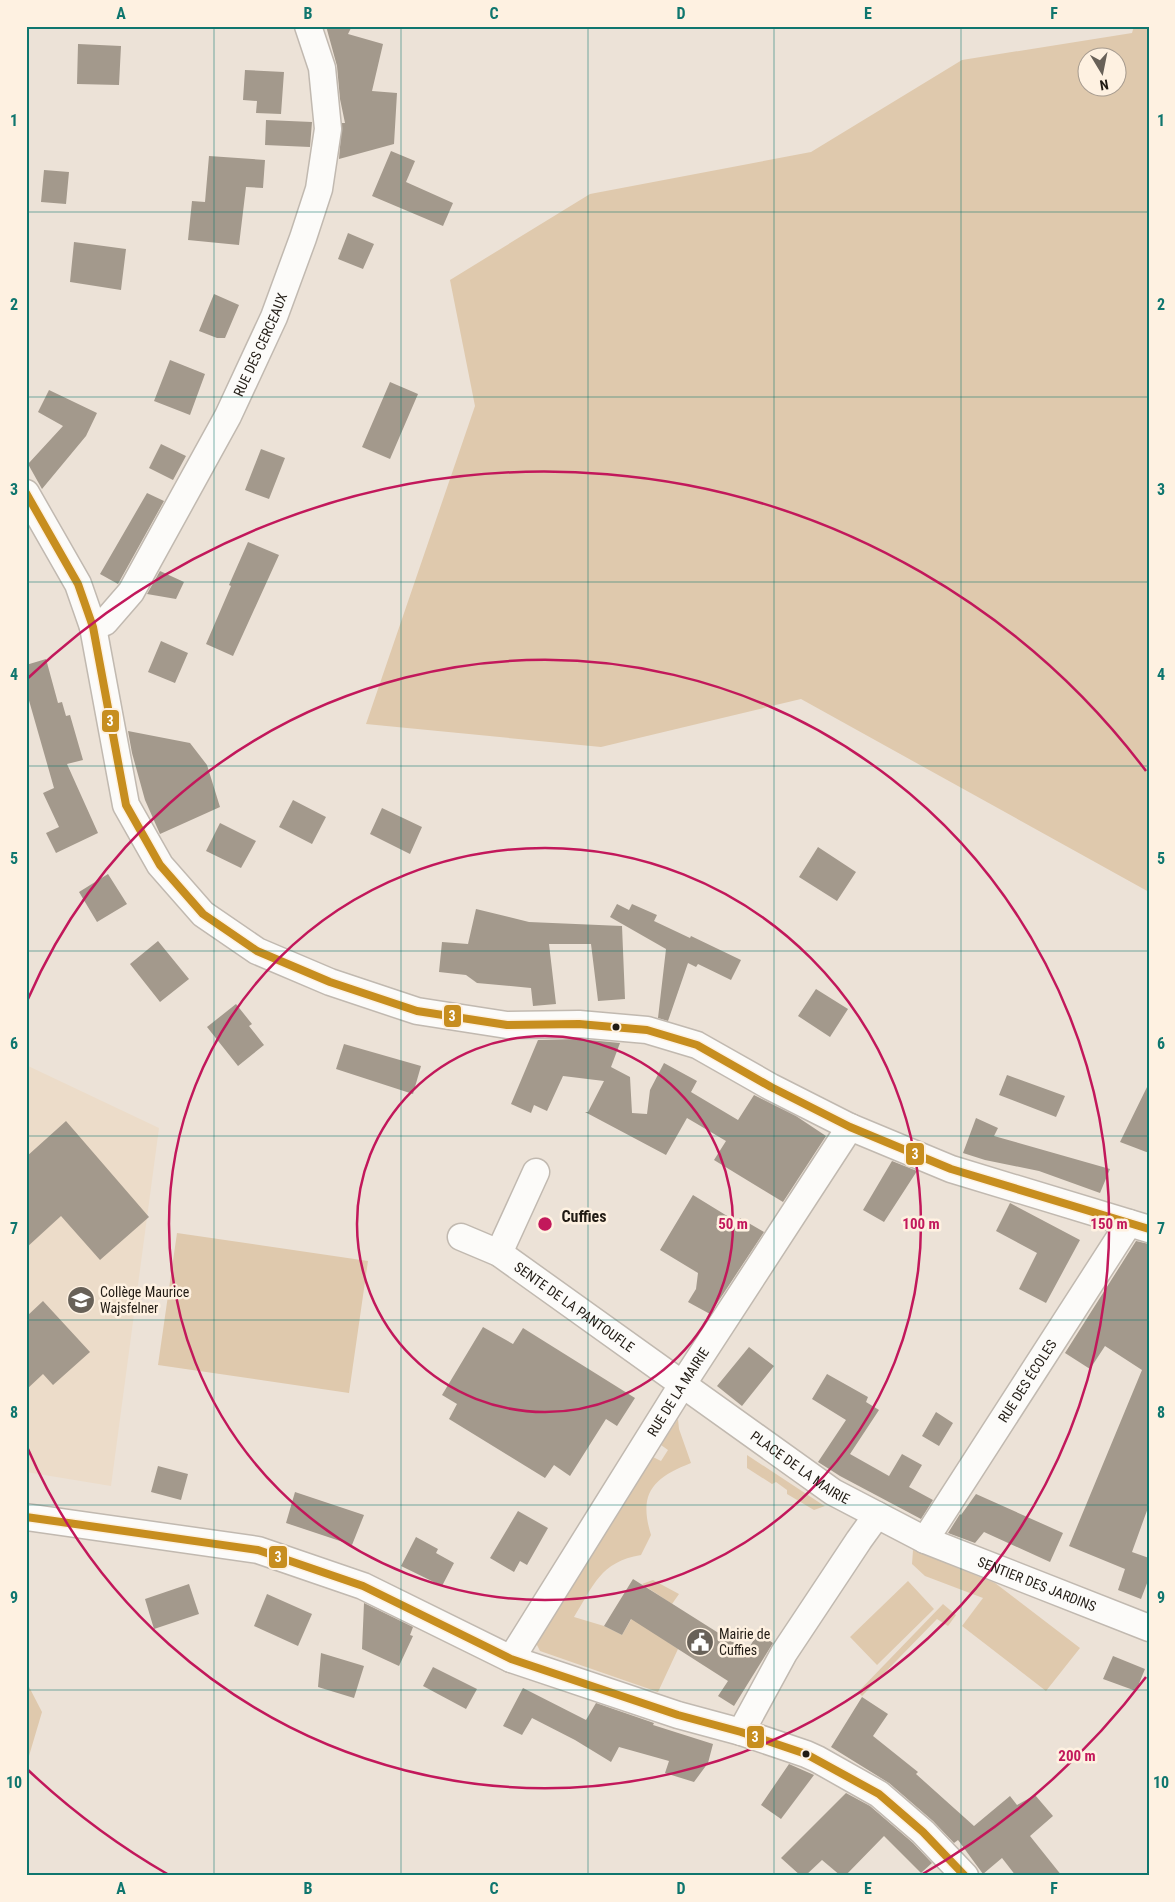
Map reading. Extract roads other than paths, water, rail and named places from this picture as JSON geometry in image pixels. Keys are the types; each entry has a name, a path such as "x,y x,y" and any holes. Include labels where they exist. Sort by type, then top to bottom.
{"street":[{"name":"RUE DES CERCEAUX","path":"93,627 104,622 131,592 228,416 274,317 303,238 319,188 328,129 322,68 308,26"},
{"path":"27,500 78,584 93,627 126,805 160,864 203,914 257,951 330,982 418,1011 507,1025 579,1024 646,1030 697,1045 771,1087 850,1127 951,1170 1139,1226"},
{"name":"RUE DE LA MAIRIE","path":"511,1659 682,1384 850,1127"},
{"path":"499,1253 536,1172"},
{"name":"RUE DES ÉCOLES","path":"925,1540 1139,1226"},
{"name":"SENTE DE LA PANTOUFLE","path":"461,1237 499,1253 682,1384"},
{"name":"PLACE DE LA MAIRIE","path":"682,1384 833,1492 925,1540"},
{"path":"741,1732 784,1653 858,1540 877,1515"},
{"path":"26,1517 258,1550 363,1586 511,1659 678,1715 741,1732 818,1759 879,1794 923,1832 965,1876"},
{"name":"SENTIER DES JARDINS","path":"925,1540 1149,1628"}],"place":[{"name":"Collège Maurice Wajsfelner","path":"81,1300"},
{"name":"Mairie de Cuffies","path":"700,1642"}],"district":[{"name":"Cuffies","path":"584,1216"}]}
